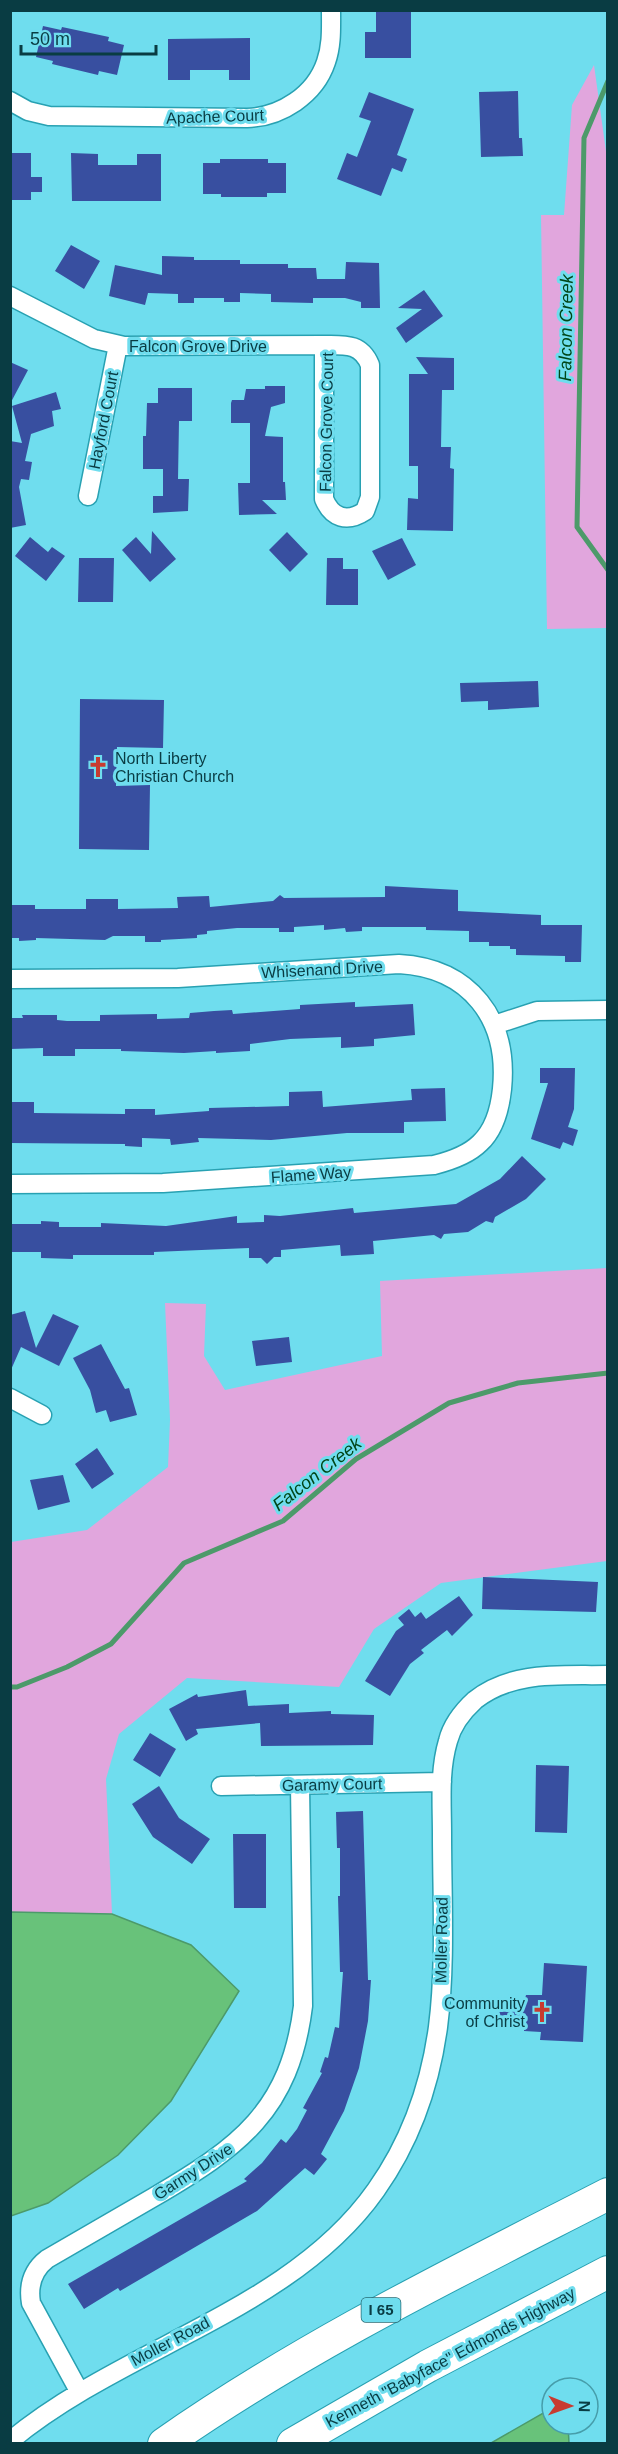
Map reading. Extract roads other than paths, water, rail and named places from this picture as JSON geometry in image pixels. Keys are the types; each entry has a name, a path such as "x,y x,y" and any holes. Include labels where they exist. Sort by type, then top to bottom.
{"highway":[{"name":"I 65","path":"164,2444 250,2385 315,2346 608,2194"},
{"name":"Kenneth \"Babyface\" Edmonds Highway","path":"293,2444 413,2373 608,2272"}],"street":[{"name":"Apache Court","path":"10,101 28,111 49,116 246,118 274,114 301,98 320,74 330,45 331,10"},
{"name":"Falcon Grove Drive","path":"10,296 87,336 118,345 324,345"},
{"name":"Hayford Court","path":"88,496 118,345"},
{"name":"Falcon Grove Court","path":"324,345 354,346 365,354 370,365 370,497 365,511 350,518 335,515 324,499 324,345"},
{"name":"Whisenand Drive","path":"10,979 178,978 411,965 437,970 460,983 481,1003 494,1025"},
{"path":"494,1025 537,1011 608,1010"},
{"name":"Flame Way","path":"10,1184 163,1183 427,1166 445,1162 481,1142 497,1112 503,1058 494,1025"},
{"path":"10,1398 42,1415"},
{"name":"Moller Road","path":"10,2441 79,2391 267,2289 300,2268 352,2220 389,2170 420,2105 436,2042 441,1980 443,1762 454,1725 468,1707 488,1692 522,1678 608,1675"},
{"name":"Garamy Court","path":"221,1786 442,1782"},
{"name":"Garmy Drive","path":"79,2391 33,2309 30,2286 36,2270 47,2259 203,2168 231,2148 261,2117 288,2070 298,2038 303,2006 300,1785"}],"waterway":[{"name":"Falcon Creek","path":"608,81 584,138 577,527 608,570"},
{"name":"Falcon Creek","path":"10,1687 17,1687 67,1667 111,1644 184,1563 283,1521 356,1459 449,1403 518,1383 608,1373"}],"place":[{"name":"North Liberty Christian Church","path":"98,767"},
{"name":"Community of Christ","path":"542,2012"}]}
